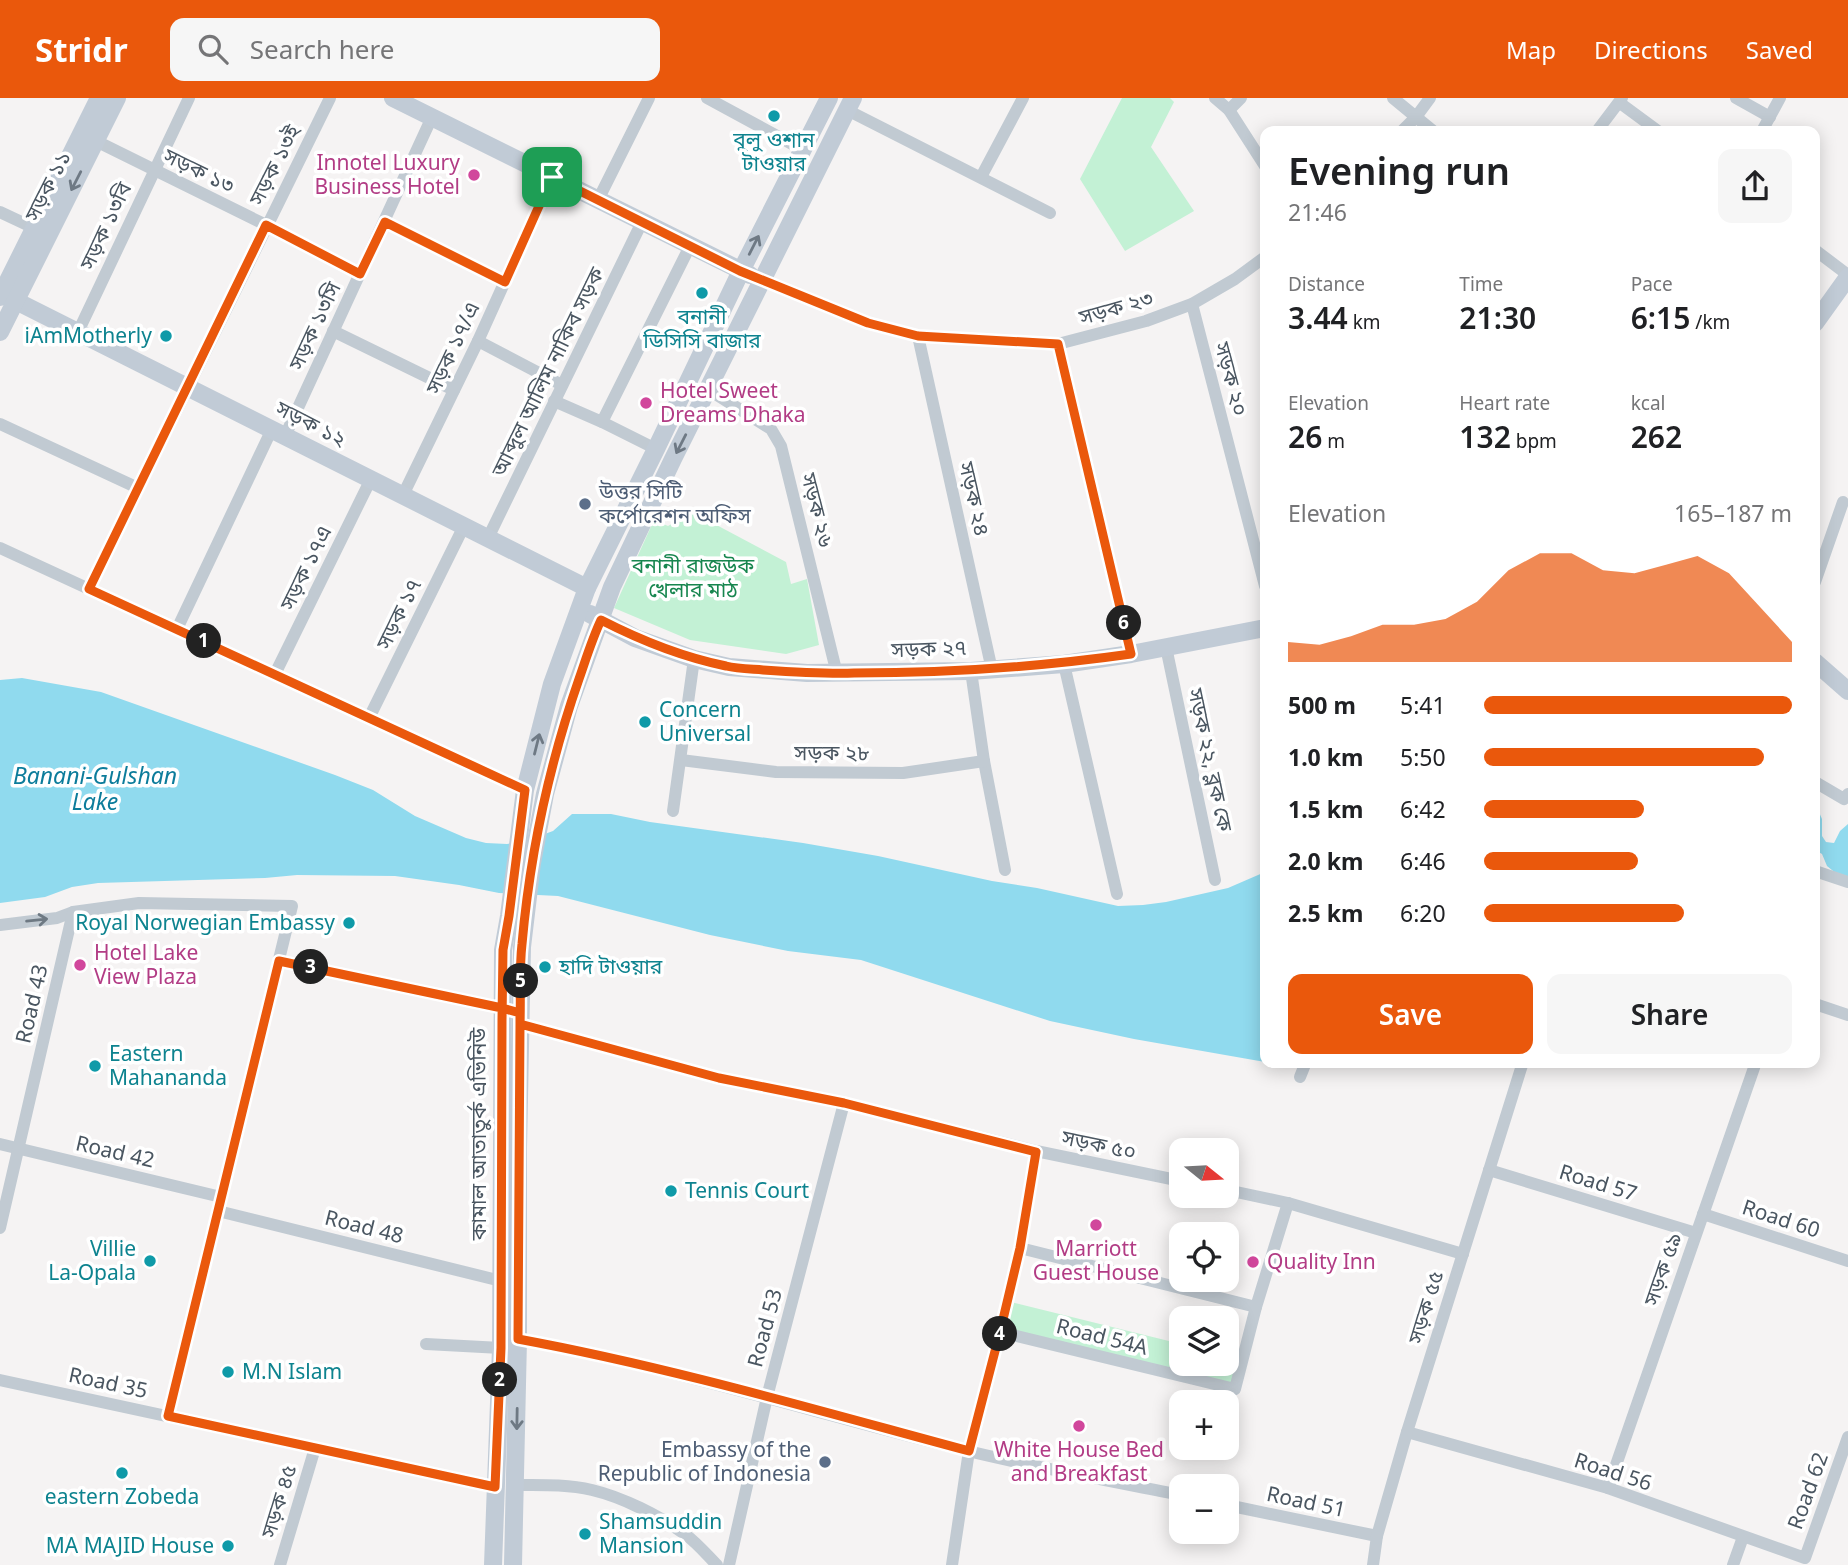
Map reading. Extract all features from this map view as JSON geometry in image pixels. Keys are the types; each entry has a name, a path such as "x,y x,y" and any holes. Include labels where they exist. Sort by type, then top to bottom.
{"main road":[{"name":"সড়ক ১১","path":"6,297 96,141 117,98"},
{"path":"393,98 762,280"},
{"name":"কামাল আতাতুর্ক এভিনিউ","path":"494,1565 501,1281 514,1015 522,947 518,909 518,835 525,790 552,684 587,588 740,271 829,98"},
{"name":"সড়ক ১১","path":"0,332 6,297 92,100"},
{"name":"কামাল আতাতুর্ক এভিনিউ","path":"518,909 532,863 545,794 569,706 612,587 850,104"},
{"path":"1820,317 1848,276"},
{"name":"সড়ক ১২","path":"6,297 587,588"},
{"name":"সড়ক ২৭","path":"579,609 635,638 694,659 729,667 837,674 971,671 1064,664 1260,629"},
{"path":"1820,666 1848,691"},
{"name":"কামাল আতাতুর্ক এভিনিউ","path":"513,1565 518,1339 514,1015"}],"street":[{"name":"সড়ক ১৩বি","path":"78,332 189,98"},
{"name":"সড়ক ১৩ই","path":"89,589 330,98"},
{"path":"598,200 649,98"},
{"path":"707,98 723,102 803,150"},
{"path":"981,177 1023,98"},
{"path":"1215,98 1229,110 1260,158"},
{"path":"1229,110 1241,98"},
{"path":"1393,98 1427,126"},
{"path":"1407,126 1430,98"},
{"path":"1736,98 1770,117"},
{"path":"1765,126 1780,98"},
{"path":"1601,126 1621,100 1652,126"},
{"path":"850,104 1050,213"},
{"name":"সড়ক ১৩সি","path":"177,629 333,331 432,117"},
{"name":"সড়ক ১৩","path":"96,141 360,274"},
{"name":"সড়ক ১৭/এ","path":"403,495 478,341 552,177"},
{"path":"0,212 34,228"},
{"path":"385,222 505,282"},
{"name":"আব্দুল আলিম নাকিব সড়ক","path":"488,538 642,222"},
{"path":"602,422 690,246"},
{"path":"1820,254 1848,276"},
{"name":"সড়ক ২৩","path":"762,280 868,323 918,336 1058,344 1146,321 1192,304 1260,261"},
{"name":"সড়ক ২০","path":"1192,304 1260,567"},
{"path":"333,331 454,390"},
{"name":"সড়ক ২৪","path":"918,336 992,670"},
{"path":"478,341 562,385"},
{"path":"1058,344 1131,654"},
{"name":"সড়ক ২৬","path":"709,390 771,429 782,446 837,674"},
{"path":"554,401 656,449"},
{"path":"0,424 138,488"},
{"name":"সড়ক ১৭এ","path":"275,674 371,479"},
{"path":"1820,568 1843,502"},
{"name":"সড়ক ১৭","path":"369,718 464,526"},
{"path":"0,548 525,790"},
{"name":"সড়ক ২২, ব্লক কে","path":"1166,647 1215,880"},
{"path":"673,811 694,659"},
{"path":"1064,664 1117,894"},
{"path":"971,671 984,761 1005,870"},
{"name":"সড়ক ২৮","path":"681,760 776,772 878,773 903,773 984,761"},
{"path":"1820,784 1847,797"},
{"path":"1820,873 1848,882"},
{"path":"0,925 139,903 292,906 168,1416"},
{"name":"Road 43","path":"0,1228 72,912"},
{"name":"সড়ক ৫০","path":"279,961 514,1015 719,1078 844,1103 1036,1152 1169,1179"},
{"path":"1820,1006 1848,1016"},
{"path":"1300,1077 1304,1068"},
{"name":"সড়ক ৫৫","path":"1373,1565 1377,1536 1407,1432 1521,1068"},
{"name":"সড়ক ৫৯","path":"1608,1489 1754,1068"},
{"name":"Road 53","path":"729,1565 767,1397 844,1103"},
{"name":"Road 42","path":"0,1144 221,1197"},
{"path":"952,1565 969,1451 1020,1248 1036,1152"},
{"name":"Road 57","path":"1489,1170 1696,1233"},
{"path":"1239,1193 1288,1203 1462,1254"},
{"name":"Road 54A","path":"1000,1332 1235,1389 1256,1307 1288,1203"},
{"name":"Road 48","path":"218,1211 501,1281"},
{"name":"Road 60","path":"1703,1214 1848,1261"},
{"path":"1020,1248 1256,1307"},
{"path":"518,1339 579,1351 767,1397 969,1451 1169,1493"},
{"path":"426,1343 501,1348"},
{"name":"Road 35","path":"0,1380 495,1487"},
{"name":"Road 56","path":"1407,1432 1608,1489 1805,1558"},
{"name":"Road 62","path":"1805,1558 1848,1437"},
{"name":"সড়ক ৪৫","path":"280,1565 315,1448"},
{"path":"516,1485 556,1485 593,1490 629,1504 687,1535 717,1565"},
{"name":"Road 51","path":"1239,1507 1377,1536"},
{"path":"1733,1565 1743,1536"}],"green space":[{"path":"1122,98 1170,98 1174,102 1151,147 1194,211 1125,251 1080,179"},
{"name":"বনানী রাজউক খেলার মাঠ","path":"692,512 786,562 791,584 807,579 819,645 786,654 690,640 614,608 654,520 668,526"},
{"path":"1007,1301 1169,1341 1169,1373 1000,1332"},
{"path":"1181,1376 1238,1376 1235,1389"}],"water":[{"name":"Banani-Gulshan Lake","path":"22,678 101,692 335,775 373,790 415,816 466,838 486,843 507,844 528,840 553,831 572,814 611,814 878,856 1118,906 1166,902 1228,888 1260,874 1260,1061 1050,1021 861,960 788,951 710,935 558,896 499,893 395,876 297,875 98,883 72,887 45,897 0,903 0,680"},
{"path":"1820,814 1822,836 1826,842 1834,843 1840,831 1848,824 1848,879 1827,866 1822,854"}],"place":[{"name":"বুলু ওশান টাওয়ার","path":"774,116"},
{"name":"Innotel Luxury Business Hotel","path":"474,175"},
{"name":"বনানী ডিসিসি বাজার","path":"702,293"},
{"name":"iAmMotherly","path":"166,336"},
{"name":"Hotel Sweet Dreams Dhaka","path":"646,403"},
{"name":"উত্তর সিটি কর্পোরেশন অফিস","path":"585,504"},
{"name":"Concern Universal","path":"645,722"},
{"name":"Royal Norwegian Embassy","path":"349,923"},
{"name":"Hotel Lake View Plaza","path":"80,965"},
{"name":"হাদি টাওয়ার","path":"545,967"},
{"name":"Eastern Mahananda","path":"95,1066"},
{"name":"Tennis Court","path":"671,1191"},
{"name":"Marriott Guest House","path":"1096,1225"},
{"name":"Villie La-Opala","path":"150,1261"},
{"name":"Quality Inn","path":"1253,1262"},
{"name":"M.N Islam","path":"228,1372"},
{"name":"White House Bed and Breakfast","path":"1079,1426"},
{"name":"Embassy of the Republic of Indonesia","path":"825,1462"},
{"name":"eastern Zobeda","path":"122,1473"},
{"name":"Shamsuddin Mansion","path":"585,1534"},
{"name":"MA MAJID House","path":"228,1546"}],"route":[{"path":"552,177 505,282 385,222 360,274 266,225 89,589 525,790 503,950 502,1008 501,1194 501,1348 495,1487 168,1416 279,961 502,1008 520,1013 520,1024 719,1078 844,1103 1036,1152 1020,1248 969,1451 767,1397 579,1351 518,1339 518,1148 520,1024 520,1010 522,947 532,863 547,786 569,706 601,620 635,638 694,659 729,667 807,673 992,670 1064,664 1131,654 1058,344 918,336 868,323 740,271 552,177"}]}
